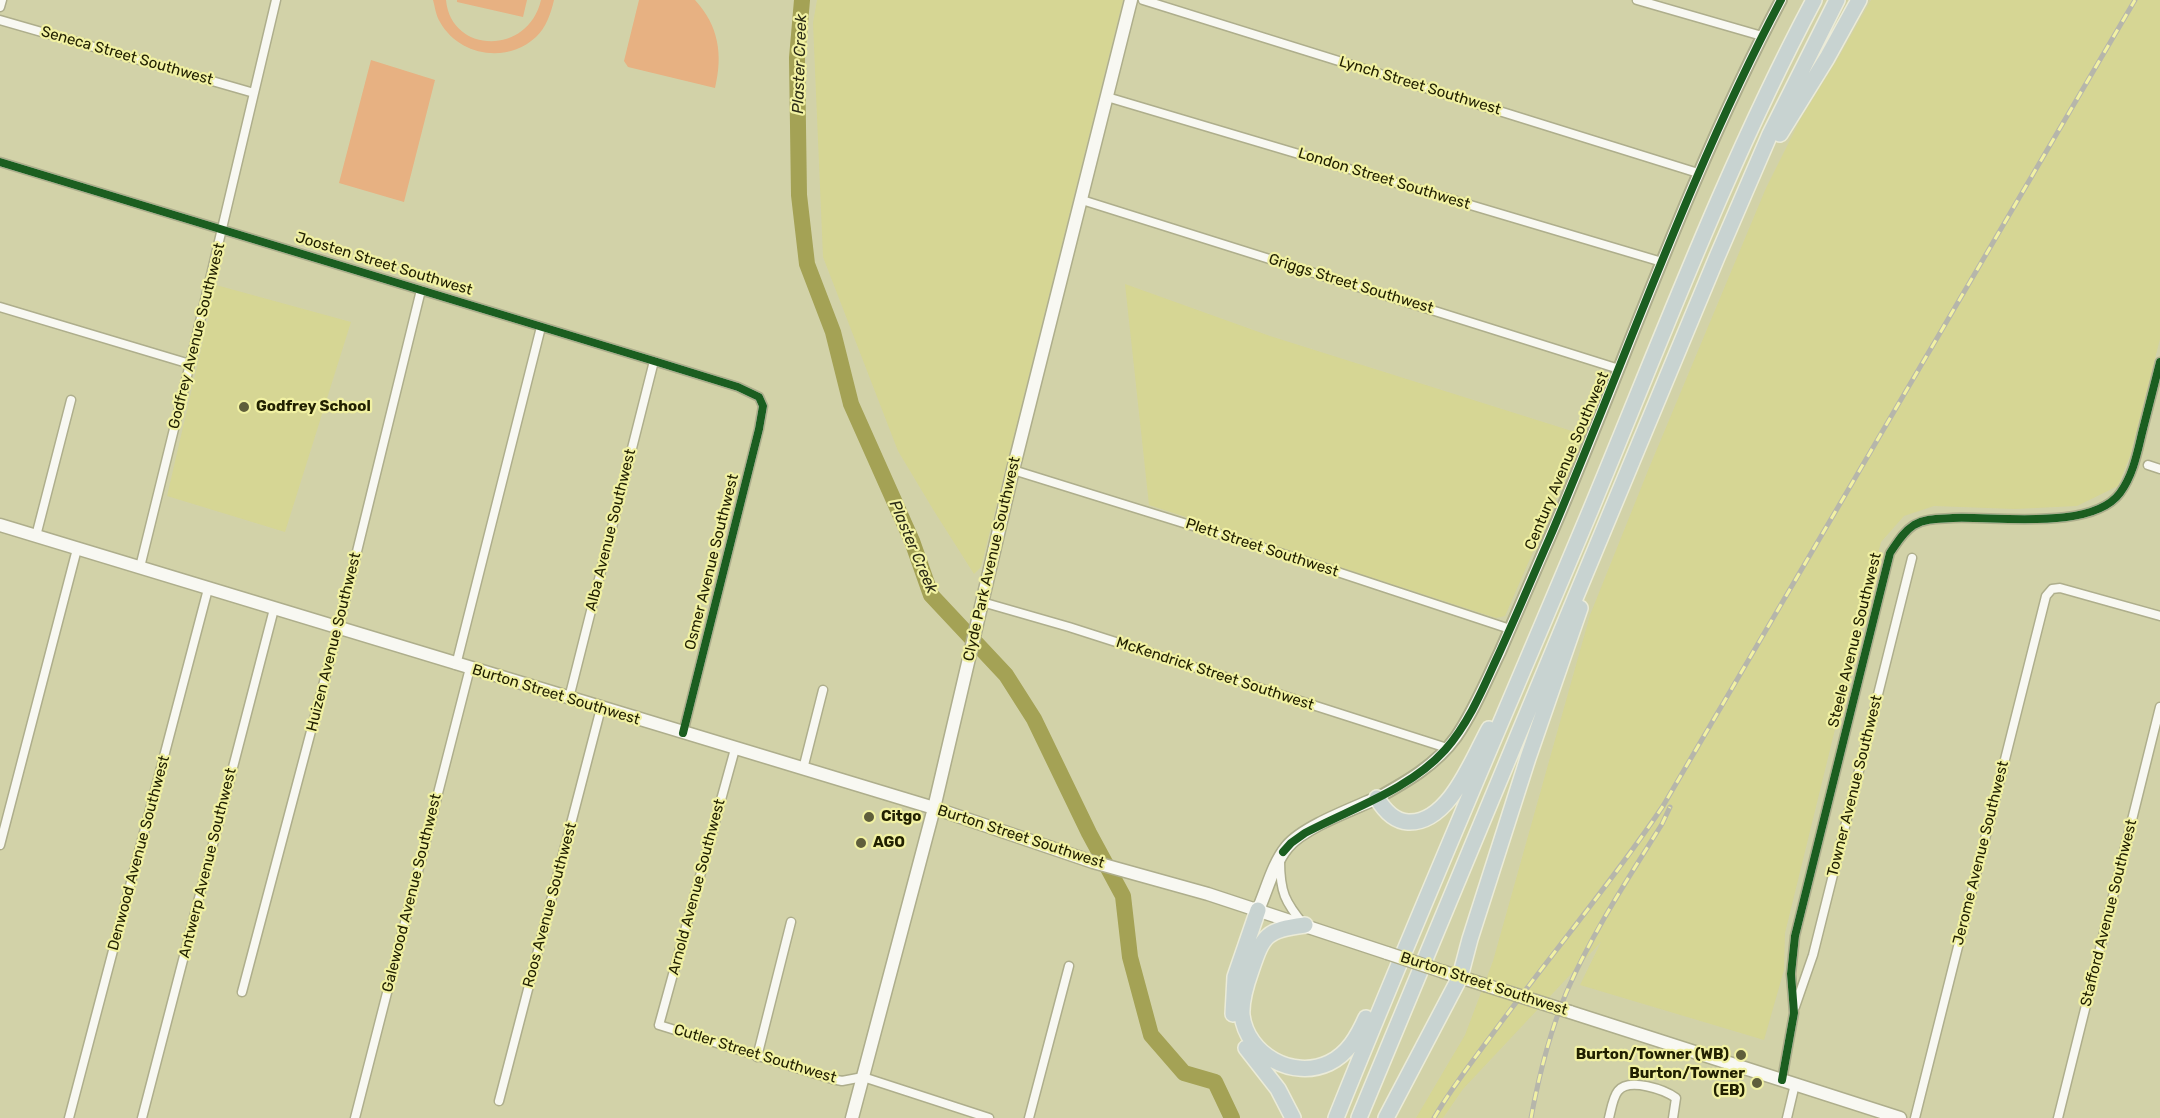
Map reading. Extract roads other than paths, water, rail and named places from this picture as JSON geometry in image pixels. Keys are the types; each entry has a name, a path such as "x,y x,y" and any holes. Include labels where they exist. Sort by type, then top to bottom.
{"highway":[{"path":"1336,1118 1384,998 1708,225 1771,87 1814,0"},
{"path":"1359,1118 1746,190 1794,83 1837,0"},
{"path":"1746,190 1827,58 1859,0"},
{"path":"1386,1118 1460,977 1470,939 1542,715 1575,624 1604,528"},
{"path":"1377,798 1385,810 1402,821 1420,820 1442,807 1462,778 1527,660"},
{"path":"1258,910 1236,977 1233,997 1234,1023 1242,1042 1278,1089 1293,1118"},
{"path":"1305,925 1278,930 1264,939 1250,974 1243,997 1242,1018 1251,1040 1263,1053 1276,1062 1293,1067 1313,1068 1329,1064 1348,1048 1360,1033 1369,1013 1384,998"}],"main road":[{"name":"Clyde Park Avenue Southwest","path":"852,1118 934,808 1013,470 1131,0"},
{"name":"Burton Street Southwest","path":"0,525 934,808 1093,862 1208,894 1900,1118"},
{"name":"Century Avenue Southwest","path":"1258,910 1287,847 1298,837 1377,798"}],"street":[{"path":"0,7 2,0"},
{"name":"Godfrey Avenue Southwest","path":"140,567 276,0"},
{"name":"Lynch Street Southwest","path":"1143,0 1698,173"},
{"path":"1637,0 1762,36"},
{"name":"Century Avenue Southwest","path":"1377,798 1407,781 1436,759 1447,748 1475,705 1510,629 1619,369 1698,173 1781,0"},
{"name":"Seneca Street Southwest","path":"0,20 254,93"},
{"name":"London Street Southwest","path":"1107,97 1662,262"},
{"name":"Joosten Street Southwest","path":"0,162 738,387 759,397"},
{"name":"Griggs Street Southwest","path":"1082,200 1619,369"},
{"name":"Huizen Avenue Southwest","path":"242,992 338,628 421,290"},
{"path":"0,308 190,364"},
{"path":"456,665 541,327"},
{"name":"Alba Avenue Southwest","path":"568,698 654,361"},
{"name":"Steele Avenue Southwest","path":"1782,1080 1794,1013 1791,974 1795,936 1890,553 1901,535 1913,525 1926,520 1977,517 2032,519 2073,516 2091,513 2107,506 2120,494 2130,477 2160,362"},
{"name":"Osmer Avenue Southwest","path":"682,733 759,429 763,406 759,397"},
{"path":"36,536 71,400"},
{"path":"2148,465 2160,469"},
{"name":"Plett Street Southwest","path":"1013,470 1269,549 1510,629"},
{"path":"0,845 77,549"},
{"name":"Towner Avenue Southwest","path":"1794,1013 1813,955 1912,558"},
{"name":"Jerome Avenue Southwest","path":"1915,1118 2046,596 2052,589 2060,588 2160,616"},
{"name":"Denwood Avenue Southwest","path":"69,1118 208,589"},
{"name":"McKendrick Street Southwest","path":"981,608 1069,627 1447,748"},
{"name":"Antwerp Avenue Southwest","path":"142,1118 274,609"},
{"name":"Galewood Avenue Southwest","path":"355,1118 470,668"},
{"path":"803,769 823,690"},
{"name":"Stafford Avenue Southwest","path":"2058,1118 2160,707"},
{"name":"Roos Avenue Southwest","path":"499,1101 601,708"},
{"name":"Arnold Avenue Southwest","path":"659,1025 735,749"},
{"path":"1280,858 1280,884 1283,895 1290,908 1305,925"},
{"path":"757,1057 791,922"},
{"path":"1029,1118 1070,966"},
{"name":"Cutler Street Southwest","path":"659,1025 832,1079 842,1081 863,1077 989,1118"},
{"path":"1609,1118 1617,1091 1624,1086 1635,1084 1669,1093 1676,1098 1673,1118"},
{"path":"1787,1118 1796,1084"}],"waterway":[{"name":"Plaster Creek","path":"802,0 797,58 799,195 807,264 833,332 851,404 912,541 931,595 1006,675 1034,719 1089,833 1123,896 1130,957 1151,1035 1184,1073 1215,1082 1232,1118"}],"railway":[{"path":"1434,1118 1469,1066 1622,864 1663,806 2135,0"},
{"path":"1531,1118 1546,1053 1567,991 1599,927 1670,807"}],"place":[{"name":"Godfrey School","path":"244,407"},
{"name":"Citgo","path":"869,817"},
{"name":"AGO","path":"861,843"},
{"name":"Burton/Towner (WB)","path":"1741,1055"},
{"name":"Burton/Towner (EB)","path":"1757,1083"}]}
